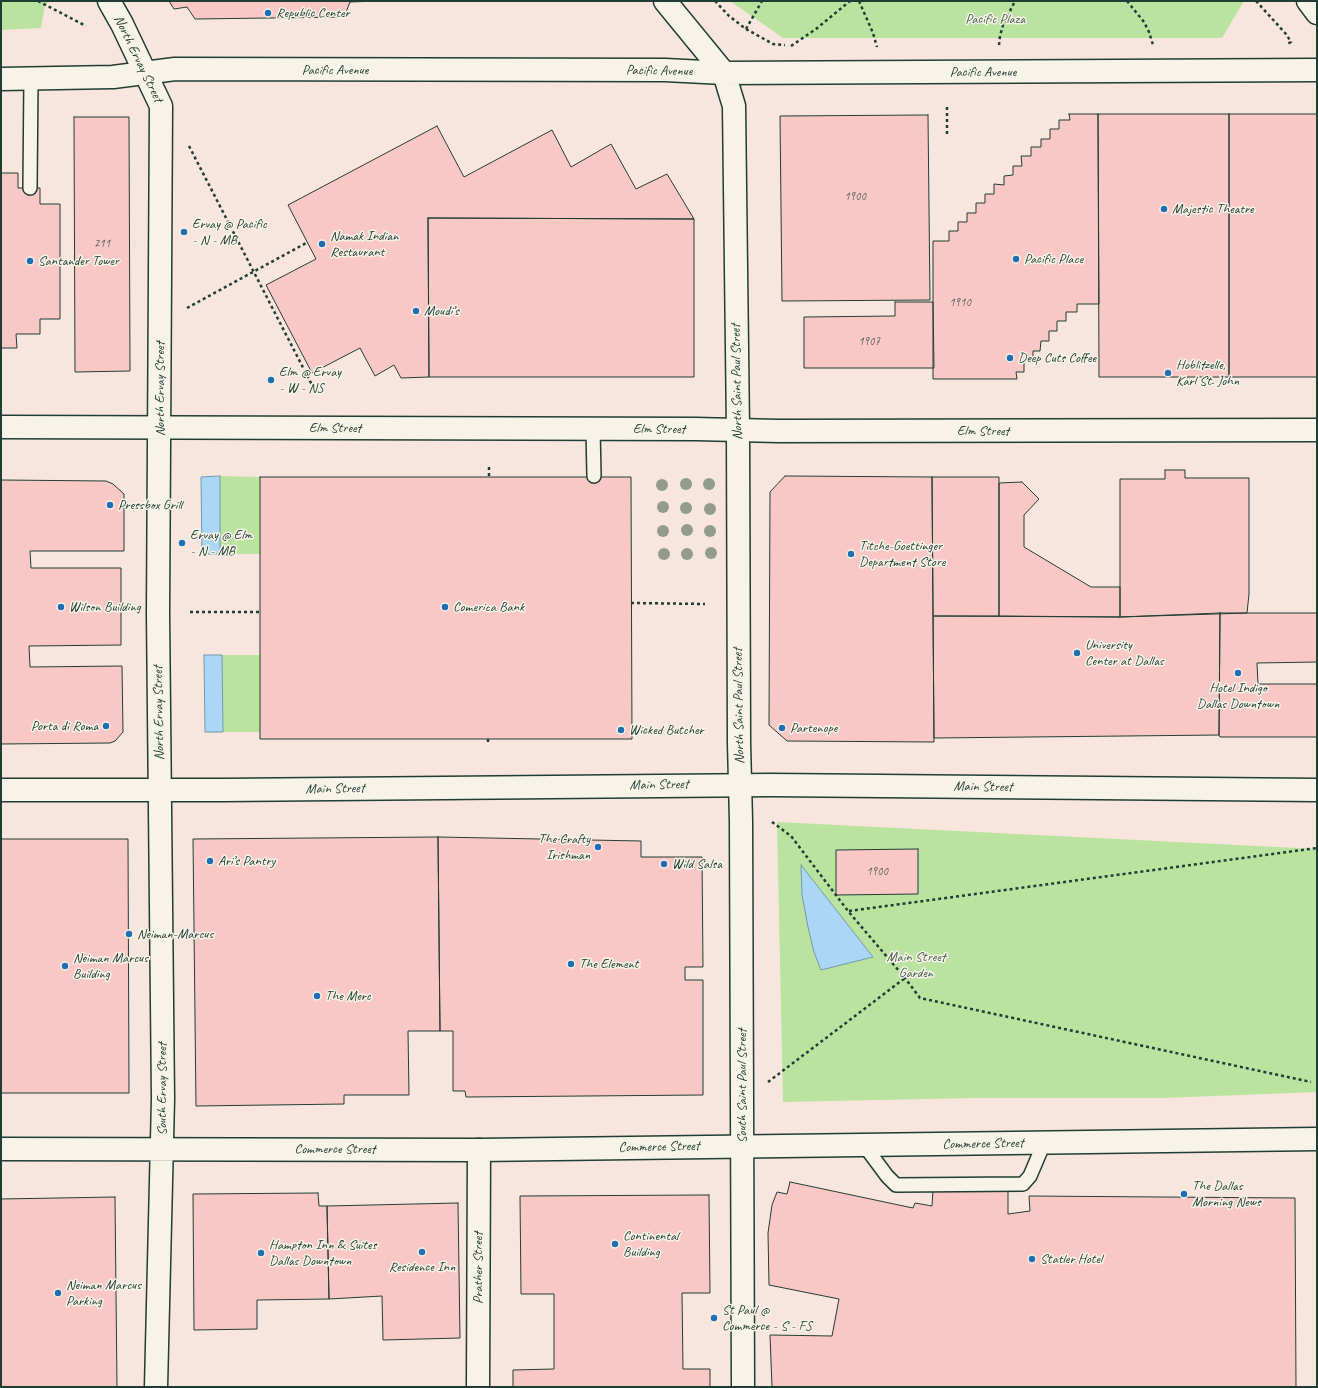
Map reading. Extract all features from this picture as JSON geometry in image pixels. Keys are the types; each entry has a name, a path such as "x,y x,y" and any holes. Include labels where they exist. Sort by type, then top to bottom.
{"main road":[{"name":"North Ervay Street","path":"109,1 122,24 161,106 158,614 160,790"},
{"name":"North Saint Paul Street","path":"664,1 724,73 734,106 740,785"},
{"path":"1308,1 1317,13"},
{"name":"Pacific Avenue","path":"1,79 113,78 175,69 665,70 724,73 1317,70"},
{"name":"Elm Street","path":"1,427 778,431 1317,430"},
{"name":"Main Street","path":"1,790 740,785 1317,790"},
{"name":"South Saint Paul Street","path":"740,785 743,1146 743,1387"},
{"name":"South Ervay Street","path":"156,1387 162,1149 160,790"},
{"name":"Commerce Street","path":"1,1149 479,1150 1317,1140"},
{"name":"Prather Street","path":"478,1387 479,1150"}],"lane":[{"path":"30,188 31,78"},
{"path":"593,429 594,476"},
{"path":"864,1145 886,1176 896,1185 1022,1184 1030,1176 1044,1143"}],"path":[{"path":"38,1 86,26"},
{"path":"715,1 729,16 746,29 773,44"},
{"path":"746,29 762,1"},
{"path":"791,46 816,29 850,1"},
{"path":"859,1 873,32 877,48"},
{"path":"998,47 1003,25 1014,1"},
{"path":"1127,1 1150,32 1153,48"},
{"path":"1256,1 1281,28 1290,42"},
{"path":"947,105 947,134"},
{"path":"188,146 312,385"},
{"path":"187,308 308,242"},
{"path":"489,467 489,476"},
{"path":"631,603 705,604"},
{"path":"190,612 260,612"},
{"path":"772,822 791,836 848,911 920,998 1311,1082"},
{"path":"848,911 1317,848"},
{"path":"768,1083 905,978"}],"green space":[{"path":"1,1 51,1 45,5 41,28 1,30"},
{"name":"Pacific Plaza","path":"730,1 1244,1 1222,38 783,38"},
{"path":"220,476 260,477 260,554 220,554"},
{"path":"222,655 260,655 260,732 223,732"},
{"name":"Main Street Garden","path":"777,822 1317,849 1317,1092 1163,1098 974,1098 783,1102"}],"water":[{"path":"220,476 220,554 202,554 201,477"},
{"path":"204,655 222,655 223,732 205,732"},
{"path":"801,865 873,957 821,970 814,952 808,927 802,895"}],"building":[{"name":"Republic Center","path":"169,1 379,1 350,2 344,17 195,19 187,7 174,9"},
{"name":"Pacific Place","path":"1069,114 1098,114 1099,304 1077,304 1077,312 1066,312 1066,321 1057,321 1057,331 1049,331 1049,341 1041,341 1040,351 1033,351 1033,361 1024,361 1024,372 1016,372 1017,379 933,379 933,241 949,241 949,231 958,231 958,222 967,222 967,213 976,213 976,203 985,203 985,194 994,194 994,184 1004,185 1004,176 1013,175 1013,166 1022,166 1021,156 1031,156 1031,147 1041,147 1041,139 1050,139 1050,129 1059,129 1059,120 1070,120"},
{"name":"Majestic Theatre","path":"1098,114 1229,114 1229,377 1099,377"},
{"path":"1229,114 1317,114 1317,377 1229,377"},
{"path":"928,115 930,300 782,301 780,116"},
{"path":"74,117 129,117 130,371 75,372"},
{"path":"437,126 464,177 552,130 571,167 611,144 636,189 667,174 694,219 428,218 429,377 401,378 394,365 375,376 360,348 312,373 266,285 316,259 288,205"},
{"name":"Santander Tower","path":"1,173 18,173 18,188 40,188 40,204 60,204 60,319 40,319 40,334 16,334 17,348 1,348"},
{"path":"428,218 694,219 694,377 429,377"},
{"path":"895,302 933,302 934,368 804,368 804,317 895,316"},
{"path":"1165,470 1185,470 1185,478 1249,478 1249,594 1247,613 1120,617 1120,479 1165,479"},
{"name":"Titche-Goettinger Department Store","path":"785,476 932,477 934,742 787,741 769,725 770,492"},
{"name":"Comerica Bank","path":"260,477 631,477 632,739 260,739"},
{"path":"932,477 999,477 999,616 933,616"},
{"name":"Wilson Building","path":"1,480 106,481 113,484 124,494 124,551 30,551 31,568 121,568 121,645 29,646 30,667 122,666 123,732 115,741 110,743 1,744"},
{"path":"1022,482 1039,499 1024,515 1024,547 1091,587 1120,587 1120,617 999,616 999,483"},
{"name":"University Center at Dallas","path":"1220,613 1219,735 934,738 933,616 1120,617"},
{"name":"Hotel Indigo Dallas Downtown","path":"1220,613 1317,613 1317,662 1257,663 1258,684 1317,684 1317,737 1220,737"},
{"name":"The Merc","path":"438,837 440,1031 408,1031 409,1095 344,1095 344,1104 196,1106 193,839"},
{"name":"The Element","path":"438,837 641,841 641,857 702,857 703,967 685,967 685,980 703,980 703,1095 466,1097 465,1091 453,1091 453,1031 440,1031"},
{"name":"Neiman Marcus Building","path":"1,839 128,839 129,1093 1,1093"},
{"path":"918,849 918,894 836,895 836,850"},
{"name":"Statler Hotel","path":"790,1182 913,1208 915,1203 932,1206 933,1190 1008,1189 1008,1214 1030,1211 1029,1196 1295,1198 1296,1387 772,1387 770,1335 832,1336 839,1299 769,1285 768,1233 772,1205 777,1192 787,1194"},
{"name":"Hampton Inn & Suites Dallas Downtown","path":"318,1193 319,1206 327,1206 329,1299 257,1300 257,1329 194,1330 193,1194"},
{"name":"Continental Building","path":"709,1195 710,1293 682,1293 683,1369 710,1369 710,1387 513,1387 513,1370 554,1369 554,1294 521,1294 520,1196"},
{"name":"Neiman Marcus Parking","path":"115,1197 117,1387 1,1387 1,1199"},
{"path":"458,1203 460,1338 383,1340 382,1296 329,1299 327,1206"}],"place":[{"name":"Republic Center","path":"268,13"},
{"name":"Majestic Theatre","path":"1164,209"},
{"name":"Ervay @ Pacific - N - MB","path":"184,232"},
{"name":"Namak Indian Restaurant","path":"322,244"},
{"name":"Pacific Place","path":"1016,259"},
{"name":"Santander Tower","path":"30,261"},
{"name":"Moudi’s","path":"416,311"},
{"name":"Deep Cuts Coffee","path":"1010,358"},
{"name":"Hoblitzelle, Karl St. John","path":"1168,373"},
{"name":"Elm @ Ervay - W - NS","path":"271,380"},
{"name":"Pressbox Grill","path":"110,505"},
{"name":"Ervay @ Elm - N - MB","path":"182,543"},
{"name":"Titche-Goettinger Department Store","path":"851,554"},
{"name":"Wilson Building","path":"61,607"},
{"name":"Comerica Bank","path":"445,607"},
{"name":"University Center at Dallas","path":"1077,653"},
{"name":"Hotel Indigo Dallas Downtown","path":"1238,673"},
{"name":"Porta di Roma","path":"106,726"},
{"name":"Partenope","path":"782,728"},
{"name":"Wicked Butcher","path":"621,730"},
{"name":"The Crafty Irishman","path":"598,847"},
{"name":"Ari’s Pantry","path":"210,861"},
{"name":"Wild Salsa","path":"664,864"},
{"name":"Neiman-Marcus","path":"129,934"},
{"name":"The Element","path":"571,964"},
{"name":"Neiman Marcus Building","path":"65,966"},
{"name":"The Merc","path":"317,996"},
{"name":"The Dallas Morning News","path":"1184,1194"},
{"name":"Continental Building","path":"615,1244"},
{"name":"Residence Inn","path":"422,1252"},
{"name":"Hampton Inn & Suites Dallas Downtown","path":"261,1253"},
{"name":"Statler Hotel","path":"1032,1259"},
{"name":"Neiman Marcus Parking","path":"58,1293"},
{"name":"St Paul @ Commerce - S - FS","path":"714,1318"}]}
